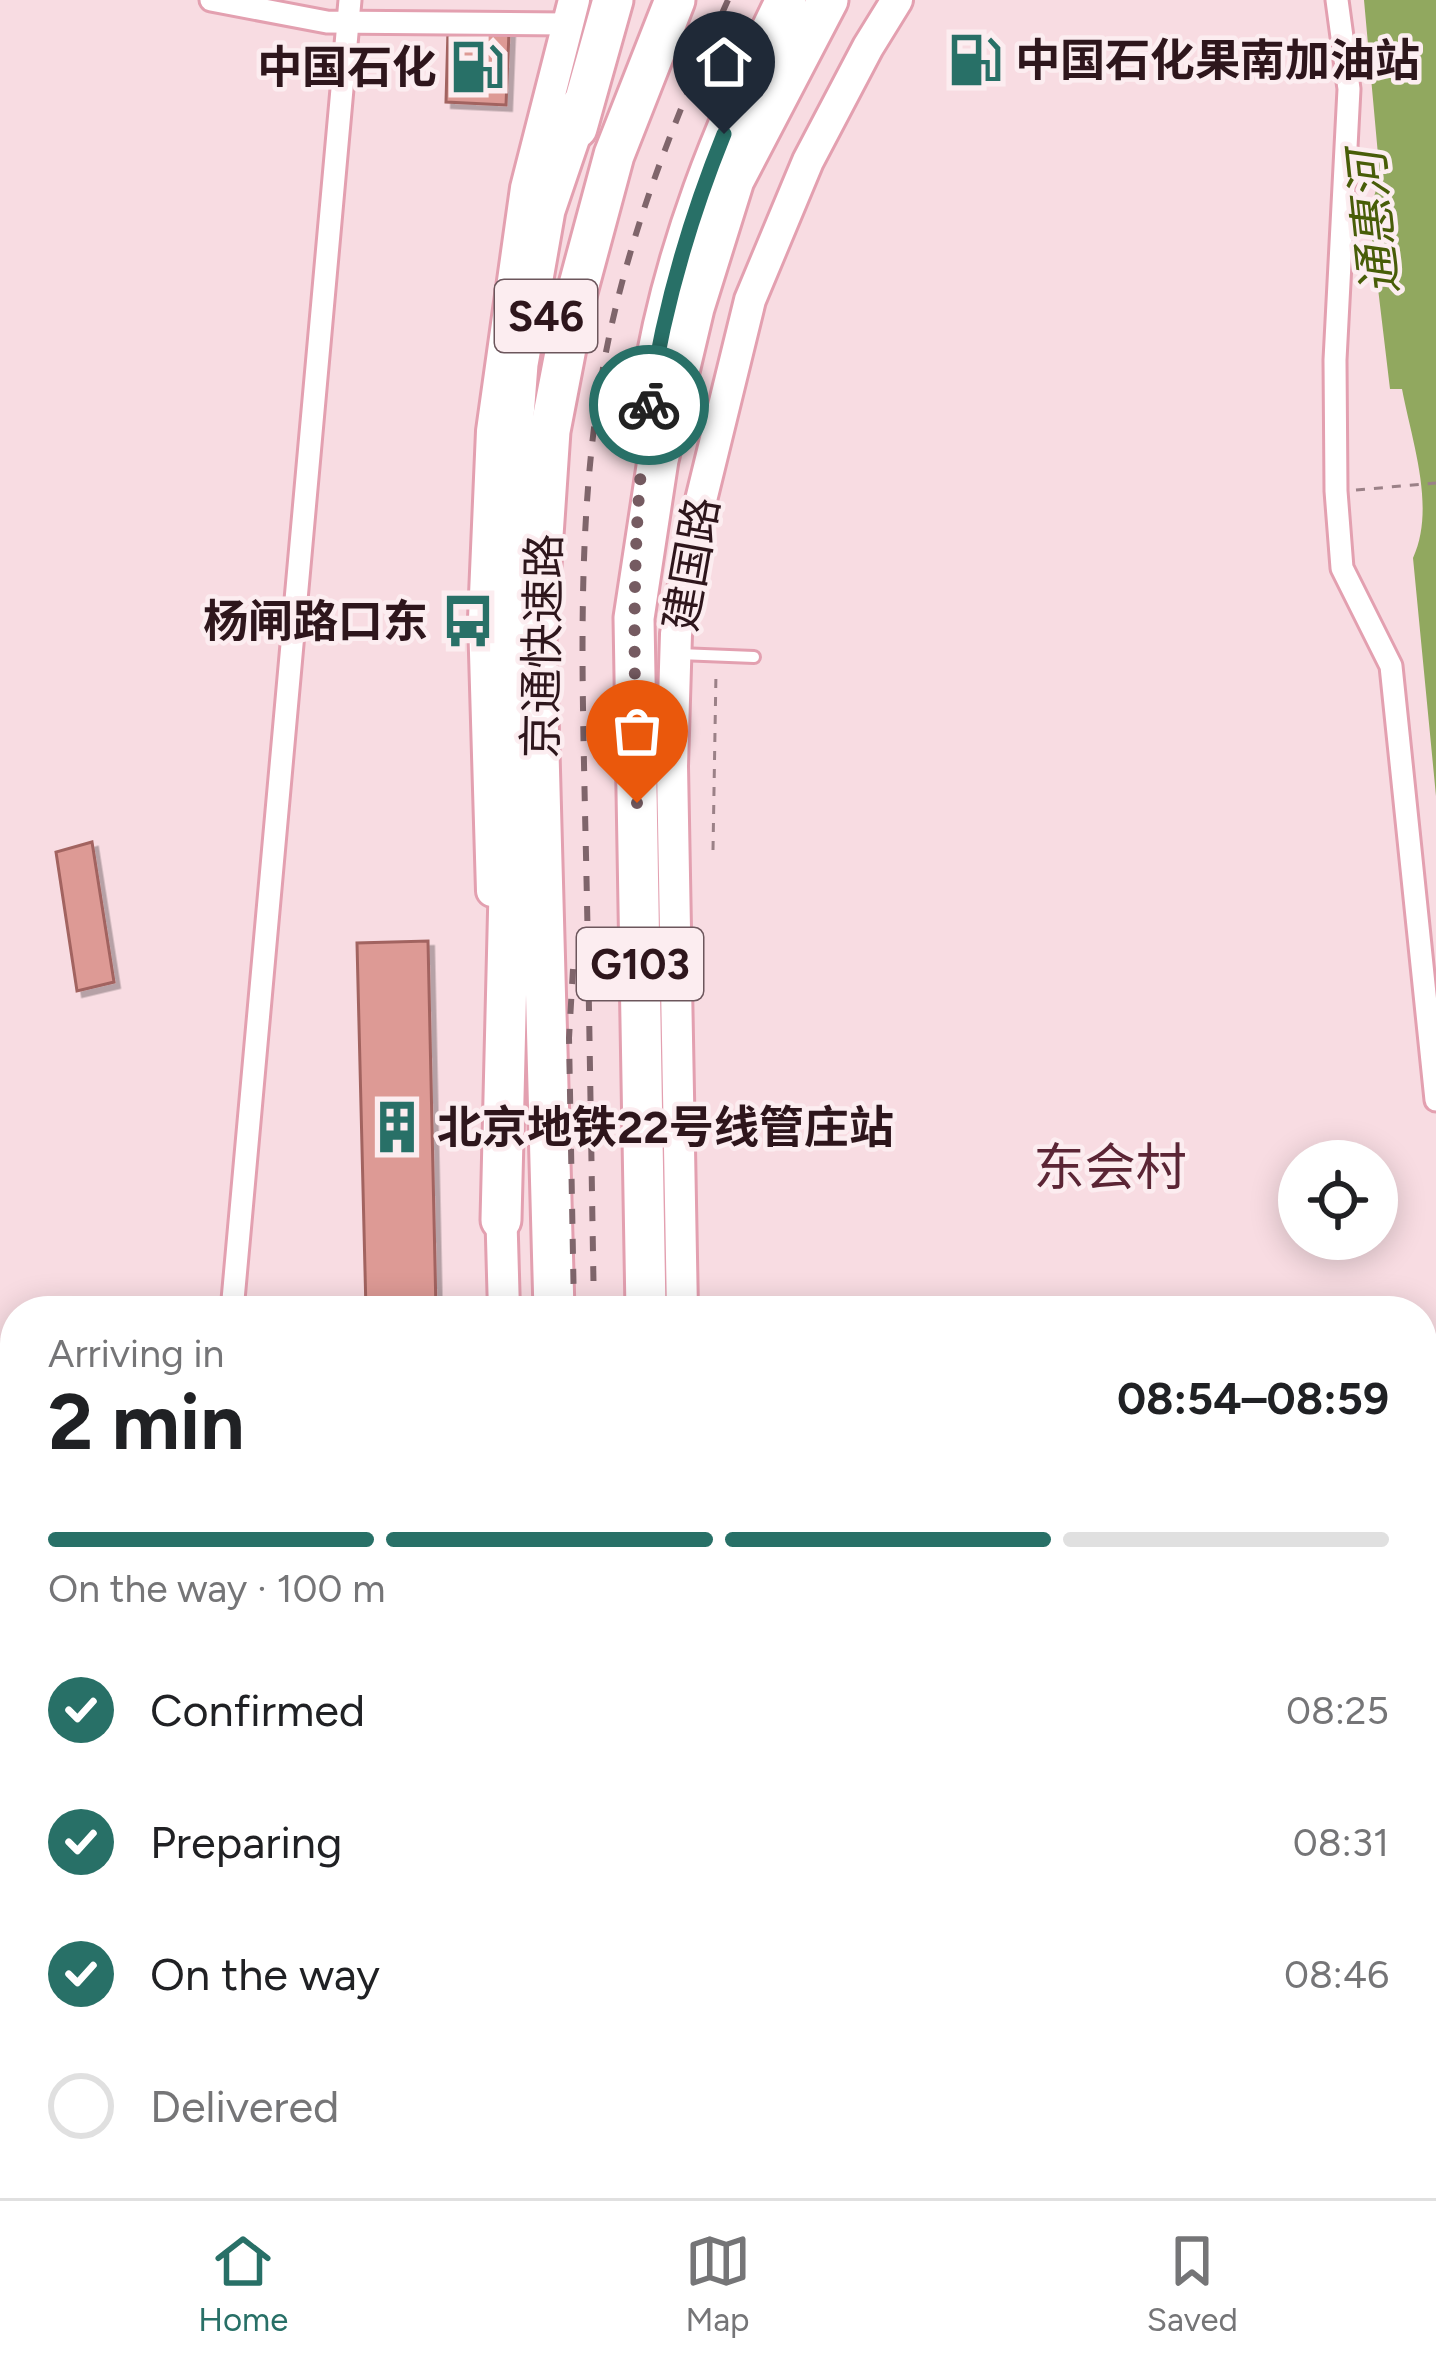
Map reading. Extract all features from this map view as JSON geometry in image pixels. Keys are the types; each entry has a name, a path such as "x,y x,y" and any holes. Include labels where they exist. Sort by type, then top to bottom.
{"highway":[{"name":"S46","path":"536,640 532,445 547,306 580,106 613,0"},
{"name":"京通快速路","path":"554,1296 536,640 550,431 575,296 614,155 675,0"},
{"name":"S46","path":"634,618 639,468 660,332 693,212 739,96 786,0"},
{"name":"京通快速路","path":"646,1296 634,618 658,460 694,308 734,180 828,0"},
{"path":"501,1220 510,851 506,521 518,364 545,210 580,106"}],"main road":[{"name":"建国路","path":"682,1296 673,766 676,654 691,541 750,300 808,161 897,0"},
{"path":"504,1296 484,619 492,431 526,188 571,12"}],"street":[{"path":"211,0 327,22 350,10 571,12"},
{"path":"1337,0 1349,89 1335,360 1342,568 1391,666 1436,1100"},
{"path":"233,1296 350,10"}],"lane":[{"path":"676,654 754,657"}],"path":[{"path":"1336,491 1436,483"},
{"path":"713,850 716,674"}],"water":[{"name":"通惠河","path":"1364,0 1436,0 1436,796 1413,558 1422,518 1420,475 1402,389 1390,389 1369,213 1380,177"}],"building":[{"name":"中国石化","path":"448,30 509,32 506,105 446,102"},
{"path":"92,842 114,982 77,991 56,852"},
{"name":"北京地铁22号线管庄站","path":"428,941 436,1296 366,1296 357,943"}],"railway":[{"path":"594,1296 583,645 589,478 603,368 638,226 728,0"},
{"path":"573,969 569,1038 574,1296"}],"way so far":[{"path":"637,803 634,618 639,468 649,405"}],"place":[{"name":"中国石化果南加油站","path":"975,60"},
{"name":"中国石化","path":"477,67"},
{"name":"杨闸路口东","path":"468,621"},
{"name":"北京地铁22号线管庄站","path":"397,1127"}],"district":[{"name":"东会村","path":"1110,1167"}],"route":[{"path":"649,405 660,332 693,212 724,134"}]}
